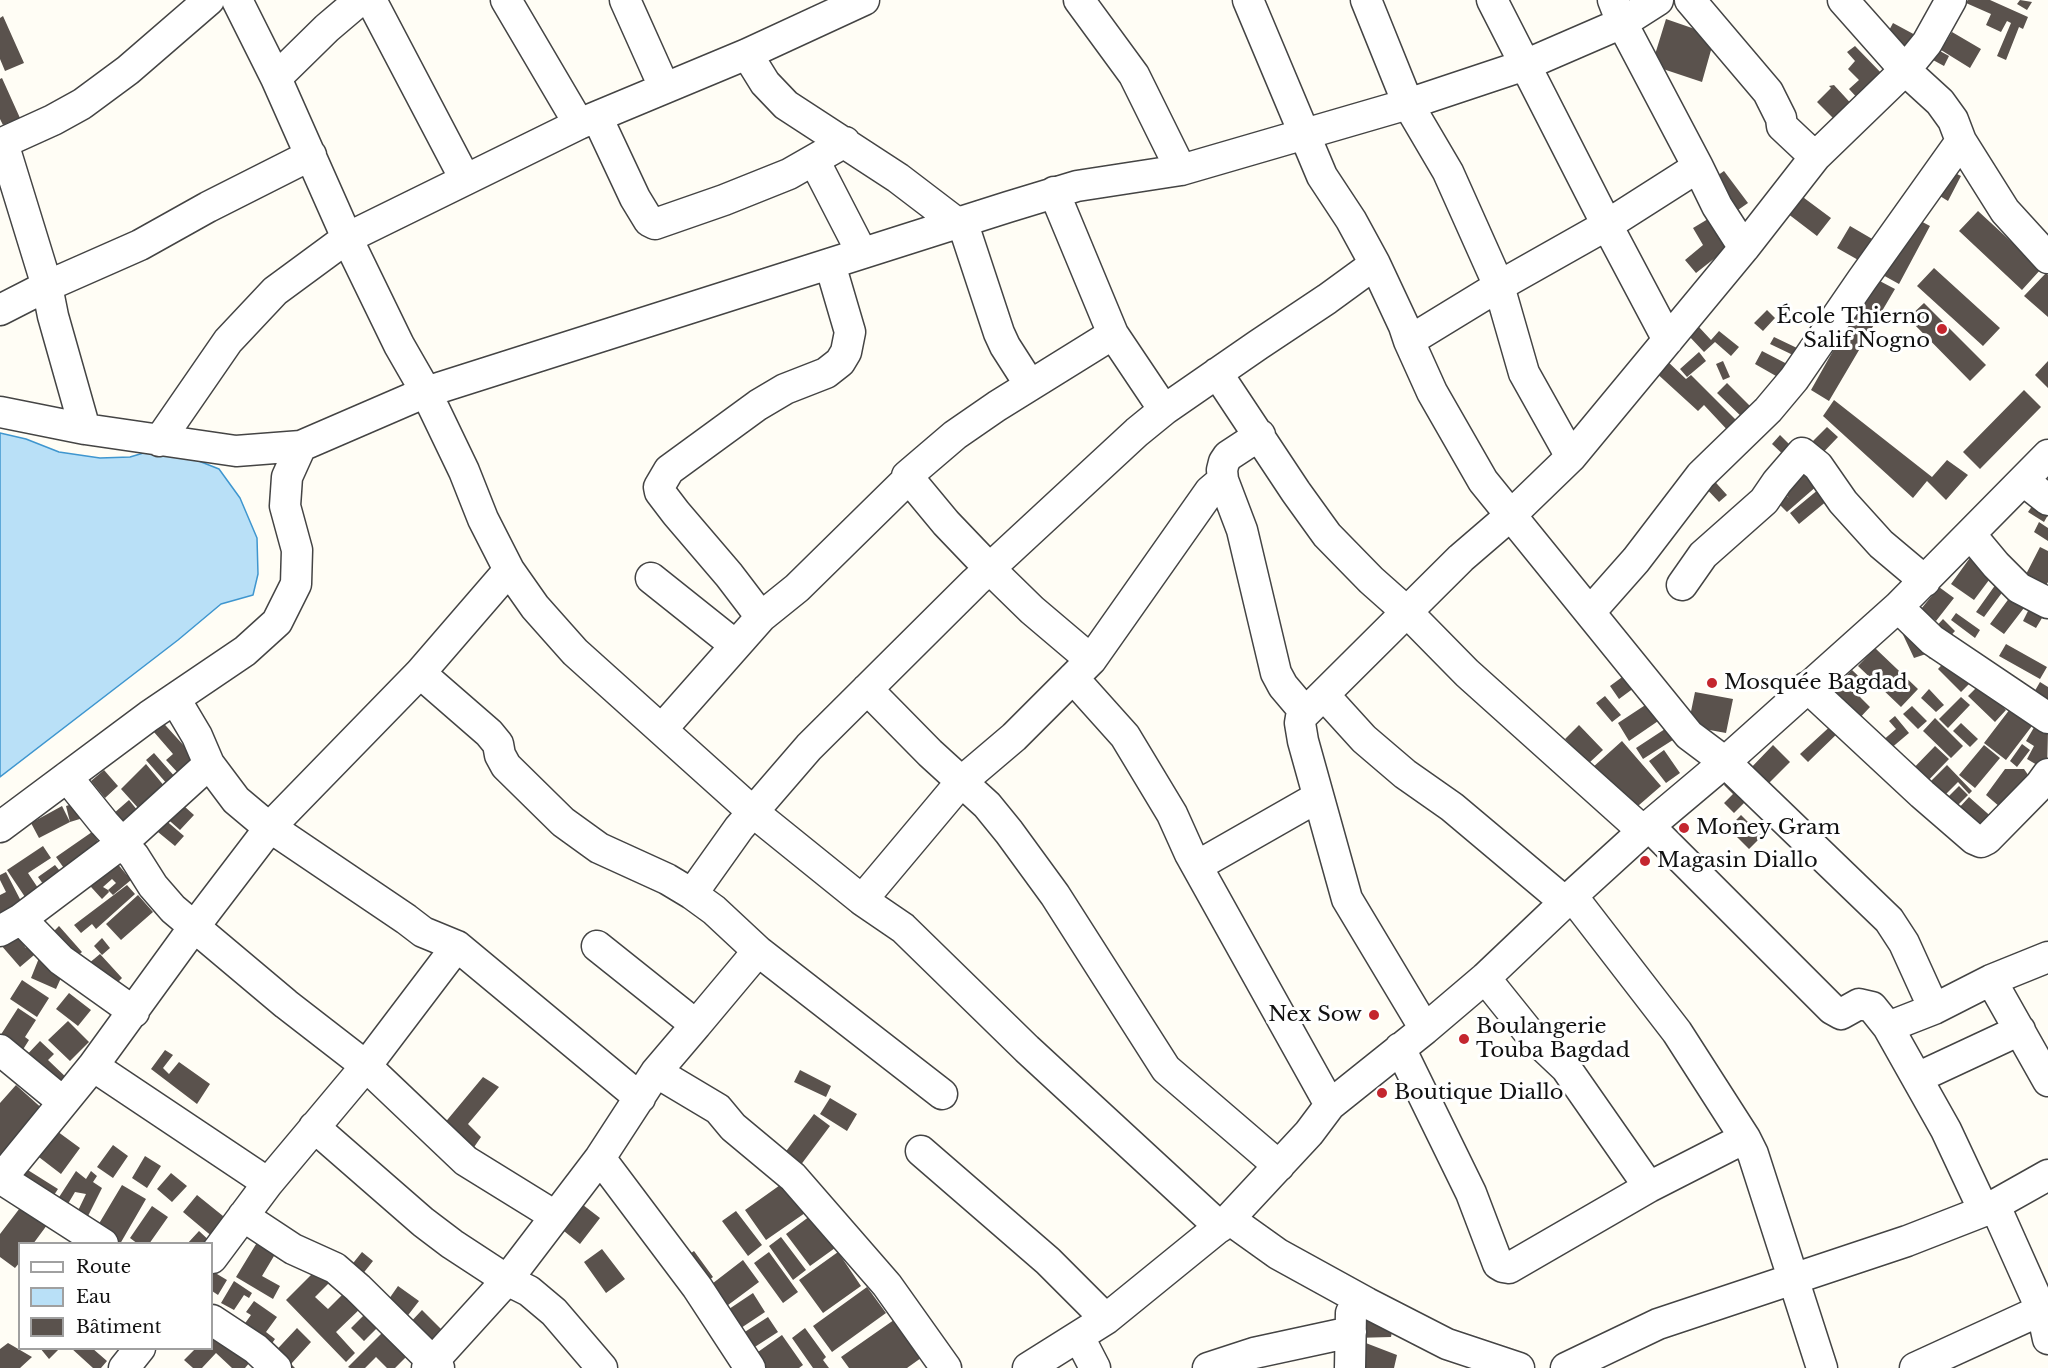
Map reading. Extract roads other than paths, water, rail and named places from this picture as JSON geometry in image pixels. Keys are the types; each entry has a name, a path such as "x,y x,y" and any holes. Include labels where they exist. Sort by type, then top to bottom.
{"street":[{"path":"85,429 47,286 2,143 82,104 128,70 209,0"},
{"path":"237,0 276,78 347,238 399,345 426,392 464,471 483,519 509,570 535,607 575,652 753,812 862,900 907,932 1027,1049 1225,1223 1351,1295 1447,1344 1519,1368"},
{"path":"276,78 327,28 360,0"},
{"path":"371,0 465,179"},
{"path":"506,0 588,120 651,223 656,224 724,200 789,174 845,142"},
{"path":"625,0 664,87"},
{"path":"1079,0 1134,75 1181,170"},
{"path":"1248,0 1322,176 1337,197 1375,264 1432,392 1483,481 1689,735 1725,762 1889,920 1904,943 1934,1009"},
{"path":"1366,0 1408,104 1448,172 1499,286 1524,373 1571,457"},
{"path":"1492,0 1668,340"},
{"path":"0,412 85,429 236,451 301,446 426,392 1054,192 1077,186 1181,170 1408,104 1525,64 1618,11 1658,0"},
{"path":"1689,0 1768,92 1781,118 1782,126 1815,157"},
{"path":"1425,1029 1347,899 1300,729 1301,717 1461,558 1511,515 1571,457 1744,248 1815,157 1905,70 1927,43 1952,0"},
{"path":"1848,2 1905,70 1940,102 1953,120 1961,141 2005,211 2048,258"},
{"path":"159,441 228,341 275,291 347,238 588,120 747,54 849,3"},
{"path":"1618,11 1717,206 1744,248"},
{"path":"747,54 765,83 786,105 898,177 959,222 999,333 1030,385"},
{"path":"1590,612 1636,560 1701,475 1768,410 1794,379 1961,141"},
{"path":"0,310 47,286 140,245 208,207 311,155"},
{"path":"814,160 862,253"},
{"path":"1409,341 1499,286 1607,225 1698,167"},
{"path":"1054,192 1113,334 1164,410"},
{"path":"761,617 676,513 660,492 659,486 669,470 758,405 785,390 826,373 840,362 846,352 850,332 830,264"},
{"path":"692,894 753,812 809,747 990,569 1137,432 1164,410 1328,299 1375,264"},
{"path":"662,729 761,617 797,588 908,479 909,474 955,435 1113,334"},
{"path":"1217,373 1327,535 1467,674 1646,829 1832,1009 1841,1014 1859,1004 1872,1007 1888,1028 1990,1209 2046,1319 1915,1368"},
{"path":"1260,435 1228,456 1224,462 1223,480 1242,530 1276,673 1283,686 1314,703 1364,740 1569,899 1677,1032 1753,1154 1822,1368"},
{"path":"0,826 245,651 277,622 296,584 297,550 285,506 287,477 301,446"},
{"path":"1682,585 1703,555 1764,501 1802,453 1818,466 1843,502 1881,544 1925,581"},
{"path":"1028,1368 1106,1319 1225,1223 1279,1166 1330,1105 1485,978 1646,829 1725,762 1898,607 2048,454"},
{"path":"908,479 946,523 1032,610 1082,669 1173,814 1197,866 1330,1105"},
{"path":"862,900 961,782 1014,737 1082,669 1210,492 1223,480"},
{"path":"2024,481 2048,500"},
{"path":"1971,535 2019,588 2048,603"},
{"path":"100,1242 0,1179 93,1066 271,826 420,673 509,570"},
{"path":"651,578 735,645"},
{"path":"1898,607 1932,640 2048,718"},
{"path":"420,673 489,733 498,744 500,755 506,766 563,822 599,848 667,879 692,894 714,910 758,951 942,1094"},
{"path":"1807,687 1922,794 1974,839 1981,842 2045,788"},
{"path":"867,689 987,805 1055,895 1166,1069 1279,1166"},
{"path":"175,699 197,736 209,764 236,800 423,932 457,946 640,1098"},
{"path":"134,1012 10,925 122,843 209,764"},
{"path":"67,777 135,856 153,886 173,909 286,1004 366,1066 466,1161 555,1216"},
{"path":"1197,866 1318,797"},
{"path":"213,1257 268,1183 366,1066 457,946"},
{"path":"597,946 696,1025"},
{"path":"243,1216 292,1249 335,1268 358,1288 433,1366 507,1280 600,1158 656,1072 758,951"},
{"path":"1888,1028 1934,1009 1991,980 2048,957"},
{"path":"1485,978 1530,1034 1566,1068 1648,1187"},
{"path":"1991,980 2048,1081"},
{"path":"1917,1078 2020,1030"},
{"path":"1400,1048 1471,1193 1498,1264 1503,1267 1509,1268 1648,1187 1745,1138"},
{"path":"0,1050 63,1102"},
{"path":"93,1066 268,1183"},
{"path":"656,1072 718,1109 733,1127 793,1177 886,1285 946,1368"},
{"path":"314,1127 423,1222 507,1280 529,1291 554,1312 602,1368"},
{"path":"921,1151 1048,1261 1106,1319"},
{"path":"600,1158 697,1287 750,1368"},
{"path":"1566,1368 1658,1324 1907,1241 1990,1209 2048,1175"},
{"path":"1350,1368 1351,1295"},
{"path":"213,1321 256,1349 276,1368"},
{"path":"1208,1368 1254,1353 1351,1332"},
{"path":"1079,1337 1095,1368"},
{"path":"124,1368 138,1350"}],"water":[{"path":"0,433 26,439 59,452 100,458 130,457 157,449 186,456 219,469 240,498 257,538 258,574 253,595 221,604 178,640 0,777"}],"place":[{"name":"École Thierno Salif Nogno","path":"1942,329"},
{"name":"Mosquée Bagdad","path":"1712,683"},
{"name":"Money Gram","path":"1684,828"},
{"name":"Magasin Diallo","path":"1645,861"},
{"name":"Nex Sow","path":"1374,1015"},
{"name":"Boulangerie Touba Bagdad","path":"1464,1039"},
{"name":"Boutique Diallo","path":"1382,1093"}]}
